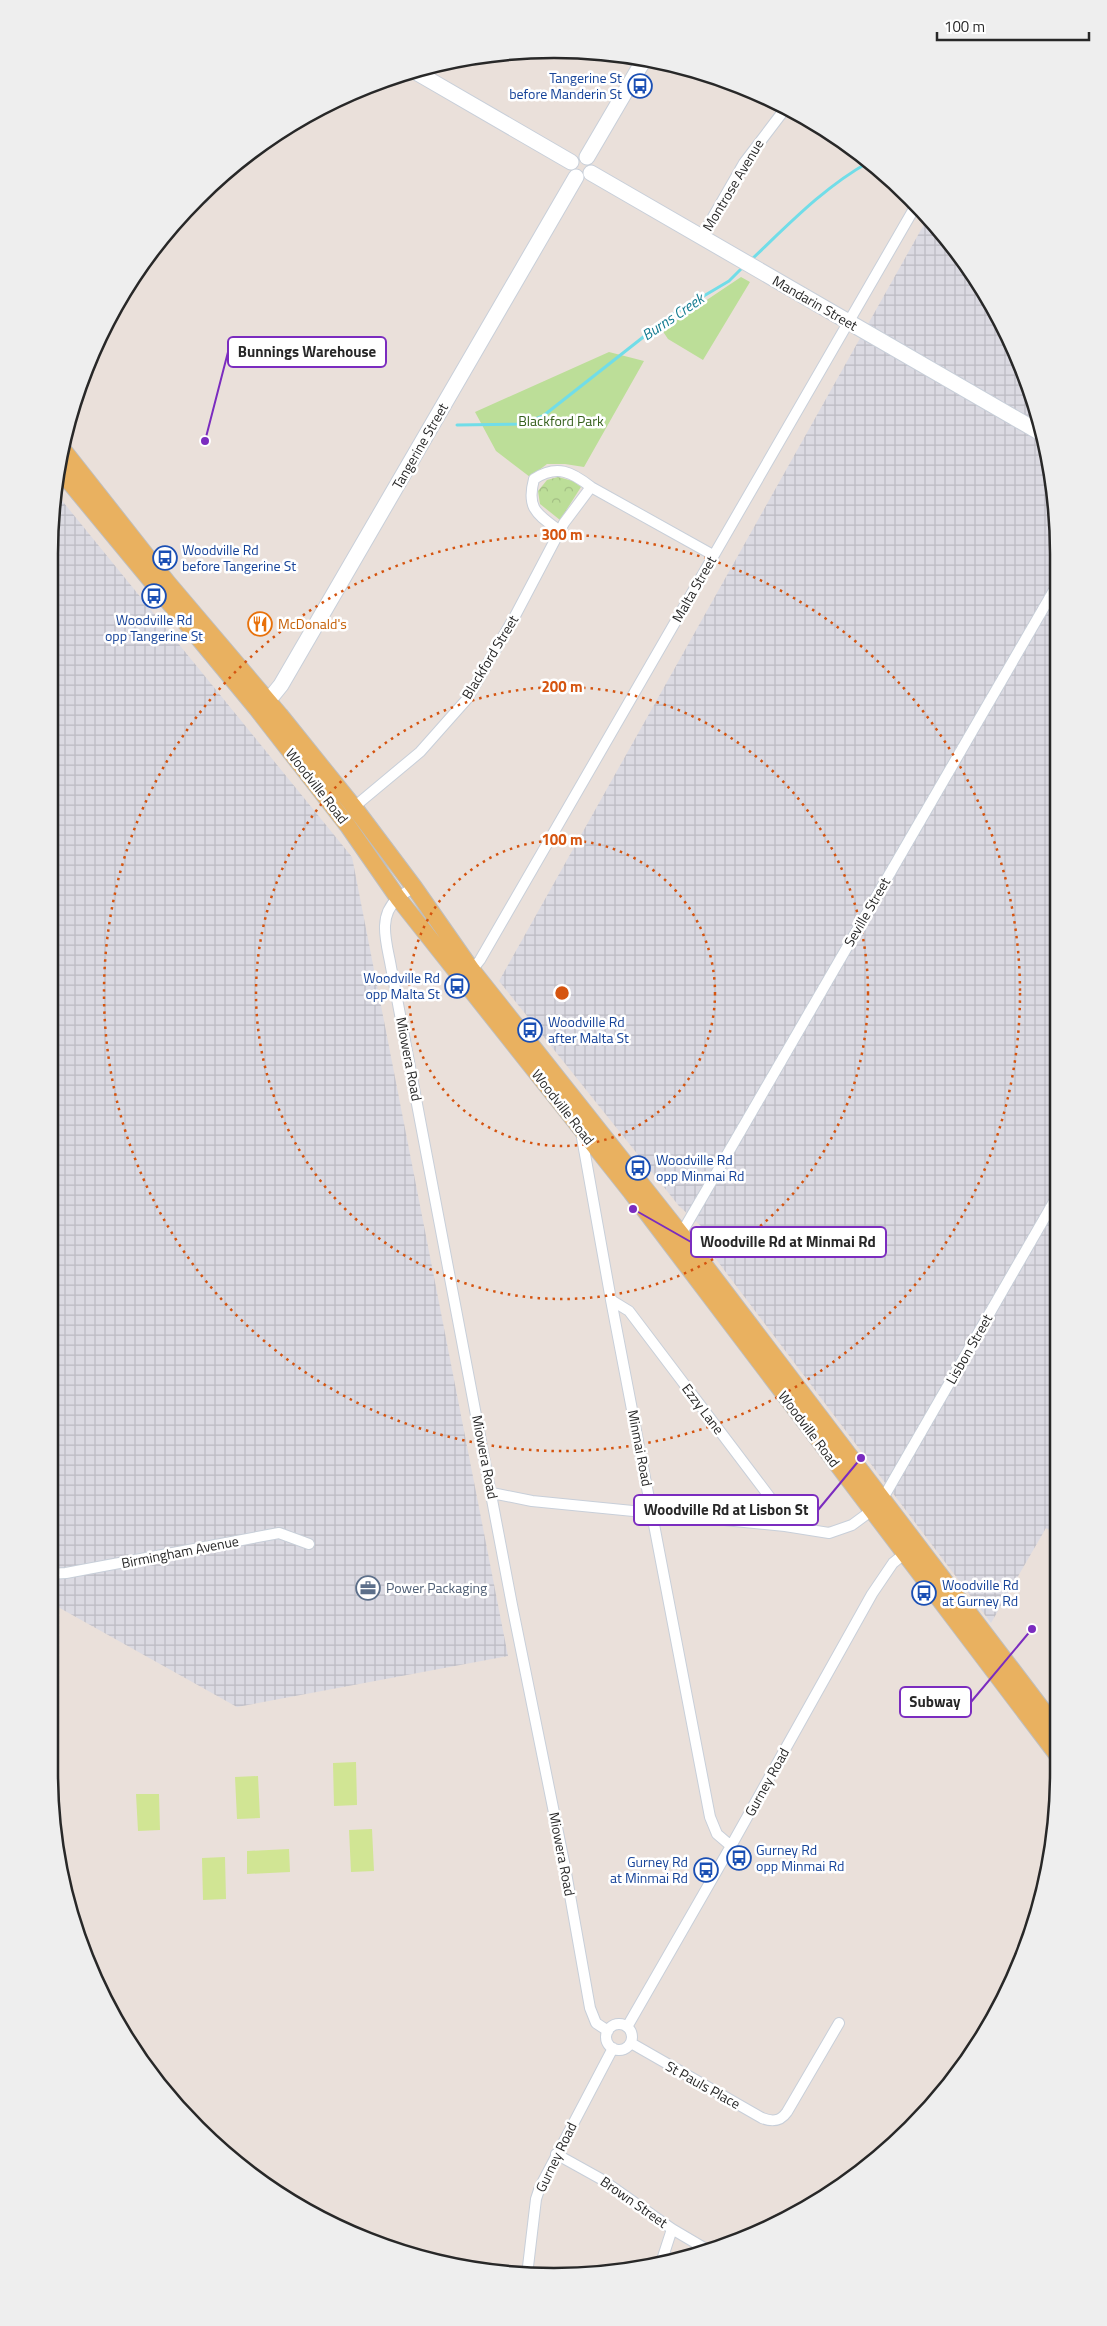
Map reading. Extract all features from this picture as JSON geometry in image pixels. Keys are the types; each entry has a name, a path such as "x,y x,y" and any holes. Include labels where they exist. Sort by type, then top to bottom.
{"main road":[{"name":"Woodville Road","path":"67,455 262,705 398,898 910,1549 1050,1720"},
{"name":"Woodville Road","path":"64,475 262,705 354,808 414,887 472,970 681,1234 876,1506"},
{"name":"Woodville Road","path":"910,1549 1050,1745"}],"street":[{"path":"587,157 641,66"},
{"path":"421,75 571,162"},
{"name":"Montrose Avenue","path":"701,238 744,163 782,113"},
{"path":"578,156 587,157 592,164 591,173 583,178 576,177 571,172 571,162 578,156"},
{"name":"Mandarin Street","path":"591,173 1034,429"},
{"name":"Tangerine Street","path":"262,705 281,685 576,177"},
{"name":"Malta Street","path":"472,970 480,960 912,211"},
{"path":"560,531 542,519 534,509 530,495 534,479 546,471 559,470 577,476 591,487 713,555"},
{"name":"Blackford Street","path":"354,808 420,752 467,699 560,531 591,487"},
{"name":"Seville Street","path":"681,1234 1050,597"},
{"name":"Miowera Road","path":"414,887 390,906 384,921 590,2008 596,2023 608,2031"},
{"name":"Minmai Road","path":"581,1130 611,1300 710,1817 717,1834 731,1846"},
{"name":"Lisbon Street","path":"876,1506 1050,1208"},
{"name":"Ezzy Lane","path":"611,1300 629,1311 784,1516 786,1526"},
{"path":"492,1493 532,1501 786,1526 829,1533 852,1525 876,1506"},
{"name":"Birmingham Avenue","path":"58,1573 279,1533 309,1544"},
{"name":"Gurney Road","path":"627,2027 872,1594 893,1563 910,1549"},
{"name":"St Pauls Place","path":"631,2043 762,2118 779,2125 838,2023"},
{"path":"619,2024 627,2027 632,2036 631,2043 625,2049 613,2048 606,2039 608,2031 619,2024"},
{"name":"Gurney Road","path":"529,2267 536,2199 544,2176 613,2048"},
{"name":"Brown Street","path":"556,2154 601,2179 672,2229 701,2246"},
{"path":"663,2256 672,2229"}],"shaded area":[{"path":"924,224 966,278 998,334 1012,364 1033,425 1040,457 1045,489 1050,554 1050,1530 1046,1528 991,1623 703,1242 702,1227 679,1206 499,981"},
{"path":"61,499 352,857 508,1656 237,1707 58,1607 58,554"}],"green space":[{"path":"741,277 750,282 703,360 668,339 662,330"},
{"name":"Blackford Park","path":"609,352 644,361 584,467 547,464 530,477 496,451 475,412"},
{"path":"558,477 573,481 581,487 560,520 540,504 538,491 547,480"},
{"path":"356,1762 357,1805 334,1806 333,1763"},
{"path":"258,1776 260,1818 237,1819 235,1777"},
{"path":"136,1794 159,1794 160,1830 138,1831"},
{"path":"372,1829 374,1871 351,1872 349,1830"},
{"path":"289,1849 290,1872 247,1874 247,1851"},
{"path":"225,1857 226,1899 203,1900 202,1858"}],"waterway":[{"name":"Burns Creek","path":"751,260 822,195 863,166"},
{"name":"Burns Creek","path":"457,425 523,424 543,416 670,316 729,281 744,266"}],"place":[{"name":"Tangerine St before Manderin St","path":"640,86"},
{"name":"Bunnings Warehouse","path":"205,441"},
{"name":"Woodville Rd before Tangerine St","path":"165,558"},
{"name":"Woodville Rd opp Tangerine St","path":"154,596"},
{"name":"McDonald's","path":"260,624"},
{"name":"Woodville Rd opp Malta St","path":"457,986"},
{"name":"Woodville Rd after Malta St","path":"530,1030"},
{"name":"Woodville Rd opp Minmai Rd","path":"638,1168"},
{"name":"Woodville Rd at Minmai Rd","path":"633,1209"},
{"name":"Woodville Rd at Lisbon St","path":"861,1458"},
{"name":"Power Packaging","path":"368,1588"},
{"name":"Woodville Rd at Gurney Rd","path":"924,1593"},
{"name":"Subway","path":"1032,1629"},
{"name":"Gurney Rd opp Minmai Rd","path":"739,1858"},
{"name":"Gurney Rd at Minmai Rd","path":"706,1870"}]}
